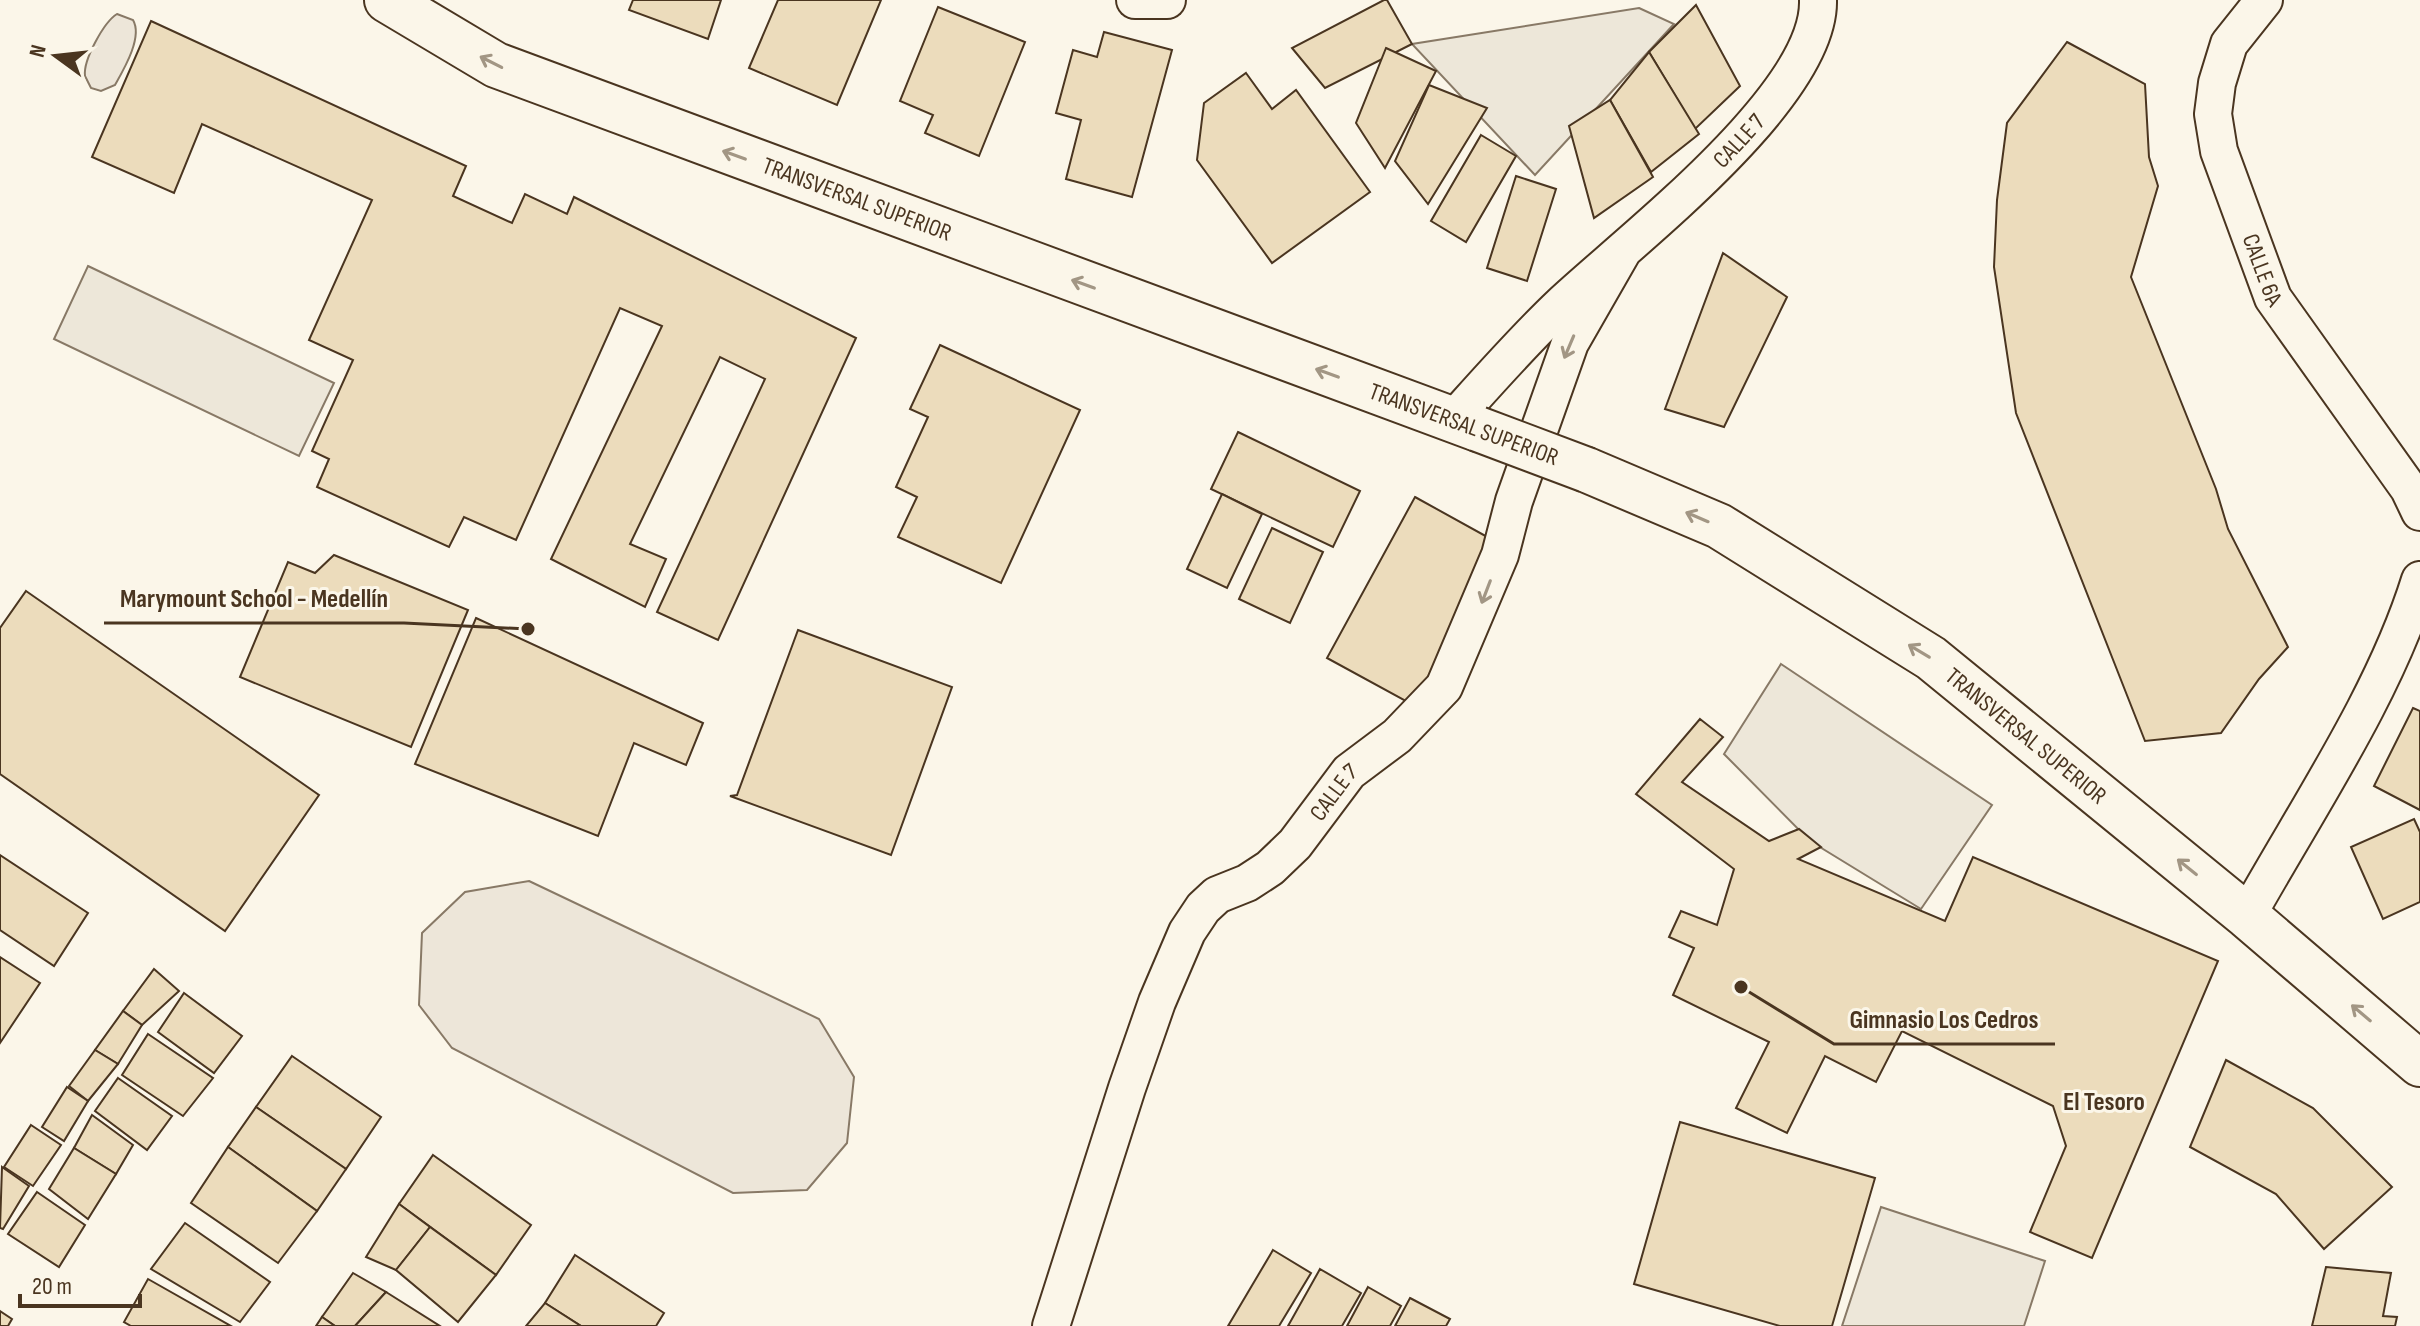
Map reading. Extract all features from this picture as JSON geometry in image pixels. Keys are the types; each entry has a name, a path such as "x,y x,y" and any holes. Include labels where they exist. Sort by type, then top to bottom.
{"main road":[{"name":"TRANSVERSAL SUPERIOR","path":"387,0 496,65 1465,424 1587,470 1719,526 1931,658 2247,916 2420,1064"}],"street":[{"path":"1135,0 1167,0"},
{"name":"CALLE 7","path":"1465,424 1562,304 1621,254 1729,152 1764,113 1802,54 1818,17 1818,0"},
{"name":"CALLE 6A","path":"2264,0 2229,44 2217,83 2213,114 2219,151 2273,298 2409,489 2420,512"},
{"name":"CALLE 7","path":"1051,1326 1132,1073 1157,1002 1187,932 1203,908 1217,895 1247,883 1270,868 1295,844 1349,772 1397,736 1444,687 1505,541 1514,501 1570,343 1621,254"},
{"path":"2247,916 2357,720 2410,611 2420,580"}],"shaded area":[{"path":"1639,8 1674,24 1535,175 1412,44"},
{"path":"117,14 133,20 136,35 115,85 101,91 91,88 85,69 95,42"},
{"path":"88,266 334,383 299,456 54,339"},
{"path":"1781,664 1992,805 1921,909 1810,841 1724,754"},
{"path":"529,881 819,1019 854,1077 847,1143 807,1190 733,1193 452,1048 419,1005 422,933 465,892"},
{"path":"1881,1207 2045,1261 2024,1326 1842,1326"}],"building":[{"path":"633,0 721,0 708,39 629,10"},
{"path":"778,0 881,0 837,105 749,68"},
{"path":"1387,0 1412,44 1325,88 1292,48"},
{"path":"1696,5 1740,86 1695,129 1649,52"},
{"path":"938,7 1025,42 979,156 925,133 933,115 900,101"},
{"path":"151,21 466,166 453,196 512,223 525,194 567,214 574,197 856,338 718,640 657,612 765,379 720,357 630,544 666,559 645,607 551,559 662,326 620,308 516,540 464,517 449,547 317,487 329,459 312,451 353,360 309,340 372,200 202,124 174,193 92,157"},
{"path":"1104,32 1172,50 1132,197 1066,179 1081,120 1056,113 1073,50 1097,57"},
{"path":"2067,42 2145,84 2149,157 2158,186 2131,277 2216,489 2228,529 2288,647 2259,679 2221,733 2145,741 2016,413 1994,267 1997,200 2007,123"},
{"path":"1386,48 1436,71 1385,168 1356,123"},
{"path":"1649,52 1699,134 1651,172 1610,100"},
{"path":"1246,73 1272,109 1296,90 1370,192 1272,263 1197,160 1204,103"},
{"path":"1429,85 1487,108 1428,204 1395,161"},
{"path":"1610,100 1653,177 1594,218 1569,126"},
{"path":"1481,135 1516,156 1466,242 1431,221"},
{"path":"1516,176 1556,189 1527,281 1487,268"},
{"path":"1723,253 1787,297 1724,427 1665,409"},
{"path":"940,345 1080,410 1001,583 898,537 917,497 896,487 928,417 910,409"},
{"path":"1238,432 1360,491 1333,547 1211,489"},
{"path":"1222,494 1262,514 1227,588 1187,569"},
{"path":"1415,497 1500,544 1413,705 1327,658"},
{"path":"1272,528 1323,552 1290,623 1239,599"},
{"path":"334,555 468,610 411,747 240,677 288,562 315,573"},
{"path":"26,591 319,795 225,931 0,774 0,628"},
{"path":"476,618 703,723 686,765 634,743 598,836 415,764"},
{"path":"798,630 952,687 891,855 730,796 737,795"},
{"path":"2413,708 2420,711 2420,810 2374,786"},
{"path":"1700,719 1723,737 1682,782 1769,841 1799,829 1821,847 1798,859 1945,921 1973,857 2218,961 2092,1258 2030,1232 2066,1146 2053,1106 1902,1031 1876,1082 1825,1056 1787,1133 1736,1108 1769,1042 1673,995 1694,948 1669,937 1681,911 1717,925 1734,869 1636,794"},
{"path":"2414,819 2420,832 2420,902 2383,919 2351,847"},
{"path":"0,855 88,913 54,966 0,930"},
{"path":"0,957 40,983 0,1043"},
{"path":"154,969 179,991 142,1025 123,1011"},
{"path":"184,993 242,1036 214,1073 158,1032"},
{"path":"123,1011 142,1025 118,1064 95,1050"},
{"path":"148,1034 213,1078 183,1116 122,1075"},
{"path":"95,1050 118,1064 88,1101 69,1086"},
{"path":"292,1056 381,1117 346,1169 256,1107"},
{"path":"2226,1060 2313,1108 2392,1187 2324,1249 2276,1194 2190,1147"},
{"path":"118,1078 172,1116 147,1150 95,1111"},
{"path":"67,1087 88,1101 64,1141 42,1127"},
{"path":"256,1107 346,1169 317,1211 228,1147"},
{"path":"92,1115 133,1145 116,1174 74,1148"},
{"path":"1680,1122 1875,1178 1832,1326 1780,1326 1634,1284"},
{"path":"31,1125 61,1145 33,1186 4,1167"},
{"path":"228,1147 317,1211 278,1263 191,1203"},
{"path":"74,1148 116,1174 88,1219 49,1189"},
{"path":"433,1155 531,1225 496,1275 399,1204"},
{"path":"2,1167 29,1186 3,1229 0,1228"},
{"path":"37,1192 85,1225 59,1267 8,1234"},
{"path":"399,1204 430,1227 396,1270 366,1257"},
{"path":"185,1223 270,1282 240,1322 151,1269"},
{"path":"430,1227 496,1275 458,1322 396,1270"},
{"path":"1273,1250 1311,1273 1279,1326 1228,1326"},
{"path":"575,1255 664,1313 656,1326 581,1326 545,1303"},
{"path":"2326,1267 2391,1273 2383,1316 2397,1317 2395,1326 2312,1326"},
{"path":"1320,1269 1361,1293 1342,1326 1288,1326"},
{"path":"353,1273 386,1292 355,1326 335,1326 322,1317"},
{"path":"148,1279 231,1326 131,1326 124,1322"},
{"path":"1368,1287 1401,1306 1390,1326 1347,1326"},
{"path":"386,1292 440,1326 355,1326"},
{"path":"1410,1298 1450,1319 1446,1326 1395,1326"},
{"path":"545,1303 581,1326 526,1326"},
{"path":"0,1311 12,1319 8,1326 0,1326"},
{"path":"322,1317 335,1326 316,1326"}],"place":[{"name":"Marymount School - Medellín","path":"528,629"},
{"name":"Gimnasio Los Cedros","path":"1741,987"}],"district":[{"name":"El Tesoro","path":"2104,1101"}]}
